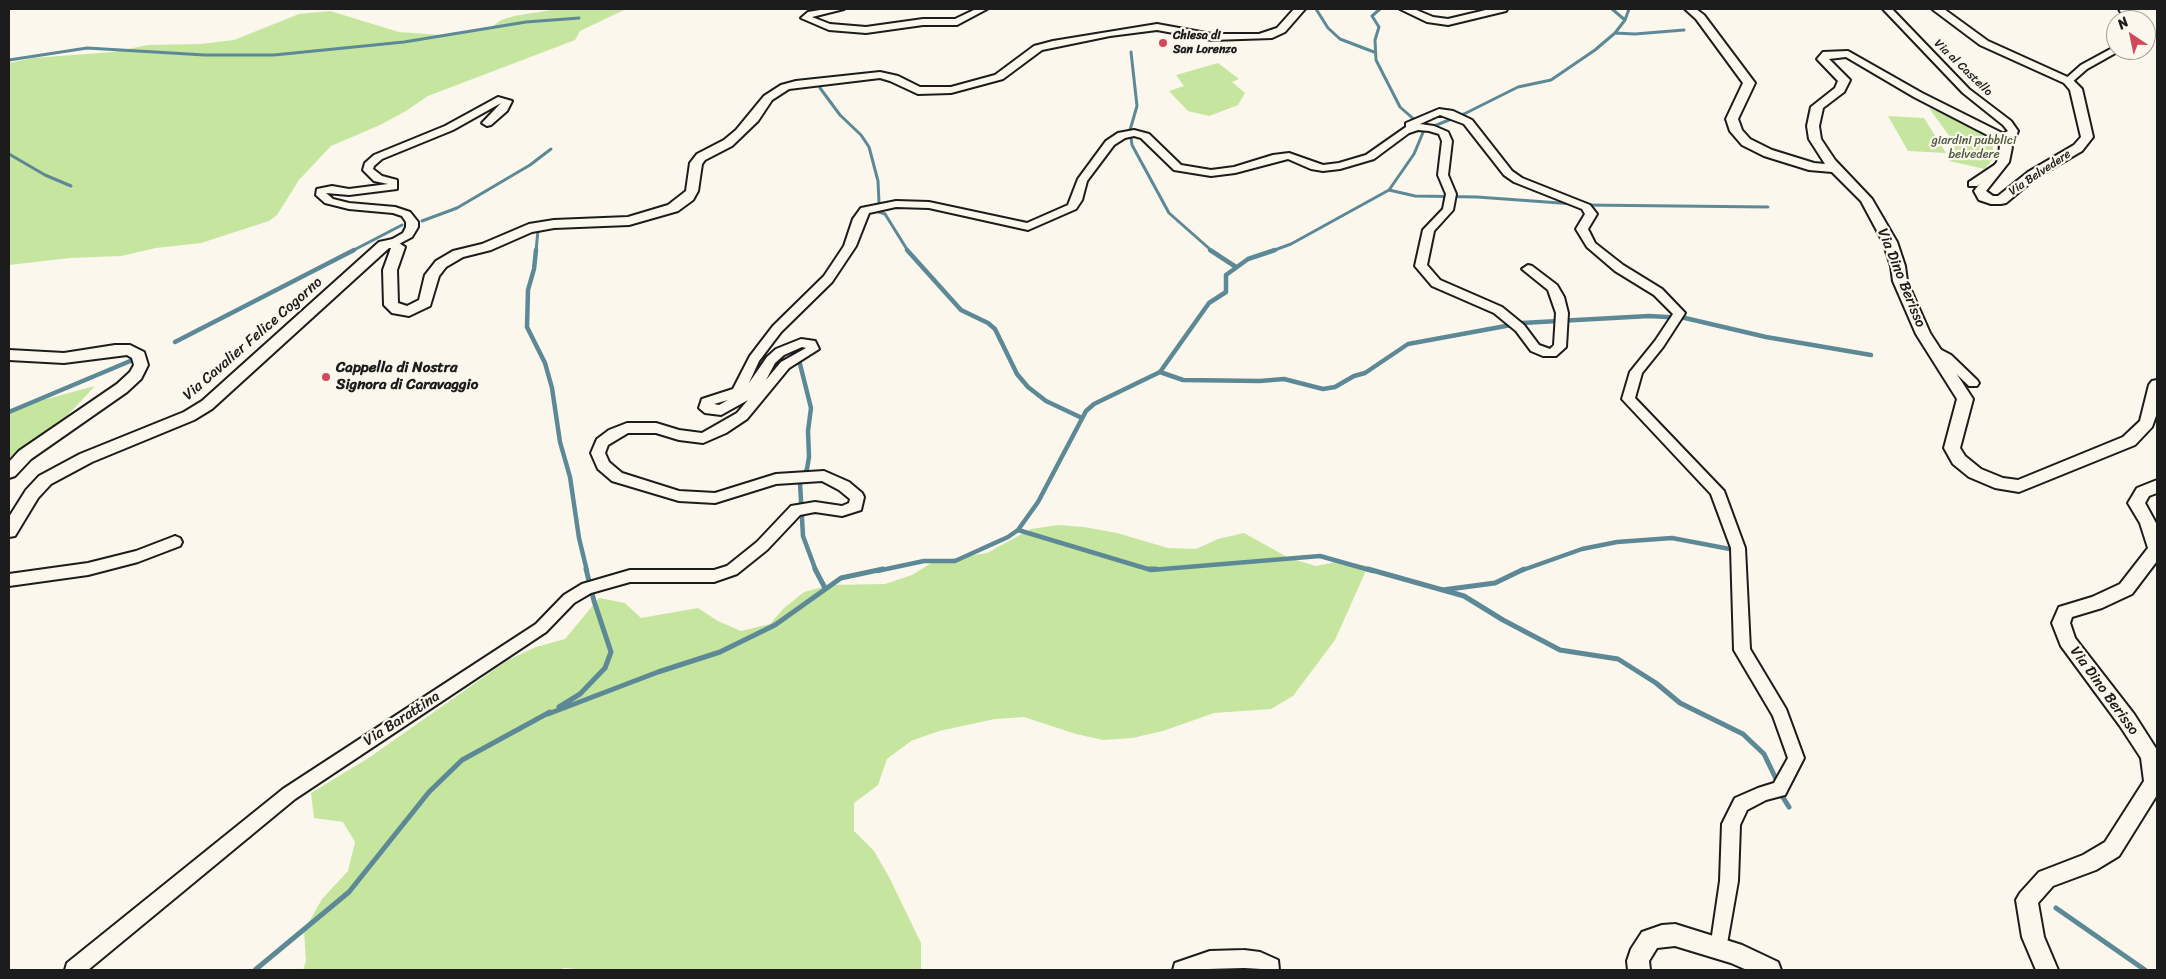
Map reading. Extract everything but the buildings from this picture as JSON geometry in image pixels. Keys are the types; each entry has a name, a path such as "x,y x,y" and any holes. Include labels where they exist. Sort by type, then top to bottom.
{"street":[{"path":"840,9 811,14 806,18 829,27 866,30 923,22 957,22 982,9"},
{"path":"393,243 398,247 390,270 392,305 402,311 415,309 428,299 432,275 441,264 458,254 486,247 529,228 572,222 630,221 672,208 688,197 692,191 696,163 701,157 728,143 740,133 754,118 768,98 784,87 880,75 894,78 911,89 928,92 969,86 999,77 1038,48 1053,44 1156,27 1212,37 1259,37 1272,35 1281,30 1300,9"},
{"path":"1405,9 1431,20 1448,22 1502,9"},
{"path":"1690,9 1700,17 1749,83 1732,119 1736,131 1746,142 1768,153 1812,167 1836,168"},
{"name":"Via al Castello","path":"1887,9 1966,91 2007,123 2013,130 2012,134 2002,138"},
{"path":"1938,9 1984,43 2068,81 2084,67 2106,54"},
{"name":"Via Dino Berisso","path":"2002,138 1990,130 1918,95 1848,54 1827,54 1823,59 1844,80 1840,90 1817,107 1813,126 1815,139 1836,168 1866,199 1890,242 1898,266 1900,281 1923,334 1965,399 1952,448 1959,460 1976,473 2001,484 2019,486 2129,441 2147,423 2157,385"},
{"name":"Via Belvedere","path":"2003,162 1980,191 1987,198 2001,200 2032,175 2078,148 2087,137 2076,89 2068,81"},
{"name":"Via Cavalier Felice Cogorno","path":"9,531 32,494 45,480 86,458 189,416 207,405 280,341 381,247 393,243 408,234 412,227 412,222 406,214 395,210 349,206 329,201 321,194 321,191 332,189 358,192 393,187 392,182 378,179 368,170 368,165 378,157 430,137 498,100 507,101 503,109 487,123"},
{"path":"1405,131 1408,126 1440,112 1468,122 1508,173 1518,180 1586,207 1591,214 1582,229 1591,245 1619,268 1658,292 1679,313 1659,344 1636,372 1628,399 1717,491 1738,548 1742,650 1780,714 1796,758 1779,790 1764,792 1741,804 1731,824 1729,881 1718,949"},
{"path":"1405,131 1417,127 1430,128 1443,132 1447,141 1443,175 1451,194 1448,210 1429,230 1421,266 1436,283 1498,310 1520,328 1535,348 1543,352 1552,353 1560,347 1562,312 1558,297 1553,288 1528,269"},
{"name":"Via Barattina","path":"74,970 289,794 541,628 569,599 587,588 630,576 714,576 732,570 762,546 796,510 815,507 842,511 856,506 857,497 844,486 824,476 776,479 715,498 679,496 617,477 603,466 598,453 602,442 614,433 627,428 656,428 679,435 702,438 721,430 742,416 786,365 812,349 811,344 800,343 780,352 771,360 758,380 743,396 721,410 705,408 707,402 738,392 754,359 778,329 828,279 850,246 859,219 865,210 896,204 929,205 1028,227 1072,207 1077,200 1082,181 1110,143 1122,135 1134,133 1146,136 1178,168 1211,174 1283,157 1295,158 1317,167 1340,166 1370,157 1405,131"},
{"path":"1973,184 2003,162 2006,147 2002,138"},
{"path":"1932,349 1947,358 1973,383"},
{"path":"9,355 64,358 115,350 130,350 139,356 141,365 136,375 122,388 25,455 9,472"},
{"name":"Via Dino Berisso","path":"2047,970 2033,937 2027,900 2046,879 2089,863 2112,848 2154,783 2150,756 2127,720 2067,641 2062,623 2065,612 2096,603 2126,588 2157,549 2148,522 2136,504 2143,492 2157,486"},
{"path":"9,580 88,569 138,556 175,542"},
{"path":"1635,967 1642,949 1650,940 1662,936 1675,935 1718,949 1770,970"},
{"path":"1182,970 1210,960 1244,959 1260,961 1271,967 1270,970"}],"green space":[{"path":"558,9 626,9 580,31 575,40 428,96 380,125 331,146 299,180 277,215 269,221 201,243 156,248 121,256 70,258 9,265 9,63 33,58 113,52 148,45 200,44 234,40 299,14 330,11 399,32 441,35 492,27 501,20 514,16"},
{"path":"1218,63 1239,79 1232,82 1245,93 1238,105 1209,116 1188,111 1169,91 1184,86 1176,75"},
{"name":"giardini pubblici belvedere","path":"1929,108 1968,124 1988,138 1992,143 1994,157 1985,169 1949,161 1956,153 1952,140"},
{"path":"1888,116 1924,118 1946,153 1908,151"},
{"path":"95,386 62,421 9,458 9,409"},
{"path":"1058,525 1084,527 1117,533 1168,548 1196,549 1218,539 1244,533 1289,558 1316,566 1341,561 1368,566 1335,640 1293,696 1271,709 1214,713 1163,731 1132,738 1103,740 1076,734 1024,717 995,719 939,731 911,741 887,759 878,785 854,803 854,831 874,851 889,877 921,943 921,970 589,970 564,968 560,970 303,970 306,961 304,931 322,899 348,871 355,842 343,822 314,818 311,793 370,757 508,660 536,647 565,639 599,598 625,603 641,618 698,608 718,621 741,631 770,624 783,609 804,592 830,585 885,584 912,575 933,562 987,553 1031,529"}],"waterway":[{"path":"1316,9 1328,28 1340,39 1374,52"},
{"path":"1380,9 1372,16 1379,27 1375,40 1376,60 1400,107 1417,122"},
{"path":"1612,9 1625,20"},
{"path":"1625,20 1629,9"},
{"path":"9,60 87,48 205,55 274,55 404,42 526,22 579,18"},
{"path":"1615,33 1625,20"},
{"path":"1615,33 1635,34 1684,30"},
{"path":"1389,190 1414,154 1424,130 1464,114 1518,87 1551,80 1595,50 1615,33"},
{"path":"1131,52 1137,106 1130,130 1132,145 1169,213 1212,251"},
{"path":"820,82 820,88 840,115 861,135 869,147 878,181 879,203 876,211 885,214 908,251"},
{"path":"422,221 457,208 530,165 551,149"},
{"path":"9,154 45,175 71,186"},
{"path":"1272,251 1291,244 1389,190"},
{"path":"1389,190 1415,196 1477,197 1574,204"},
{"path":"1584,205 1768,207"},
{"path":"352,251 402,225"},
{"path":"536,251 538,230"},
{"path":"175,342 354,250"},
{"path":"536,250 534,269 528,290 527,327 545,363 552,388 560,442 570,477 579,538 587,571"},
{"path":"907,250 961,310 988,323 995,329 1017,374 1028,387 1046,401 1082,418"},
{"path":"1210,250 1236,267"},
{"path":"1160,372 1209,303 1226,292 1226,275 1248,259 1272,251"},
{"path":"1160,372 1183,380 1260,381 1284,379 1323,389 1335,387 1354,376 1365,373 1408,344 1522,323 1649,316 1685,318 1766,337 1871,355"},
{"path":"9,412 135,359"},
{"path":"799,360 811,408 808,431 809,457 807,469 800,483 803,536 816,571"},
{"path":"1018,530 1038,502 1086,411 1094,404 1160,372"},
{"path":"877,571 924,561 955,561 1008,537 1018,530"},
{"path":"1018,530 1151,570 1320,556 1373,571"},
{"path":"1520,571 1582,549 1617,542 1672,538 1735,550"},
{"path":"559,707 580,694 605,668 611,652 594,601 586,569"},
{"path":"548,714 658,672 720,652 775,625 841,578 883,569"},
{"path":"1149,569 1156,569"},
{"path":"1368,569 1442,590"},
{"path":"1442,590 1495,583 1524,569"},
{"path":"816,571 825,588"},
{"path":"1442,590 1464,596 1503,620 1560,650 1618,659 1656,683 1680,703 1743,734 1764,754 1778,783"},
{"path":"255,970 349,892 429,792 462,760 550,712"},
{"path":"1779,791 1789,807"},
{"path":"2056,908 2145,970"}],"place":[{"name":"Chiesa di San Lorenzo","path":"1163,43"},
{"name":"Cappella di Nostra Signora di Caravaggio","path":"326,377"}]}
